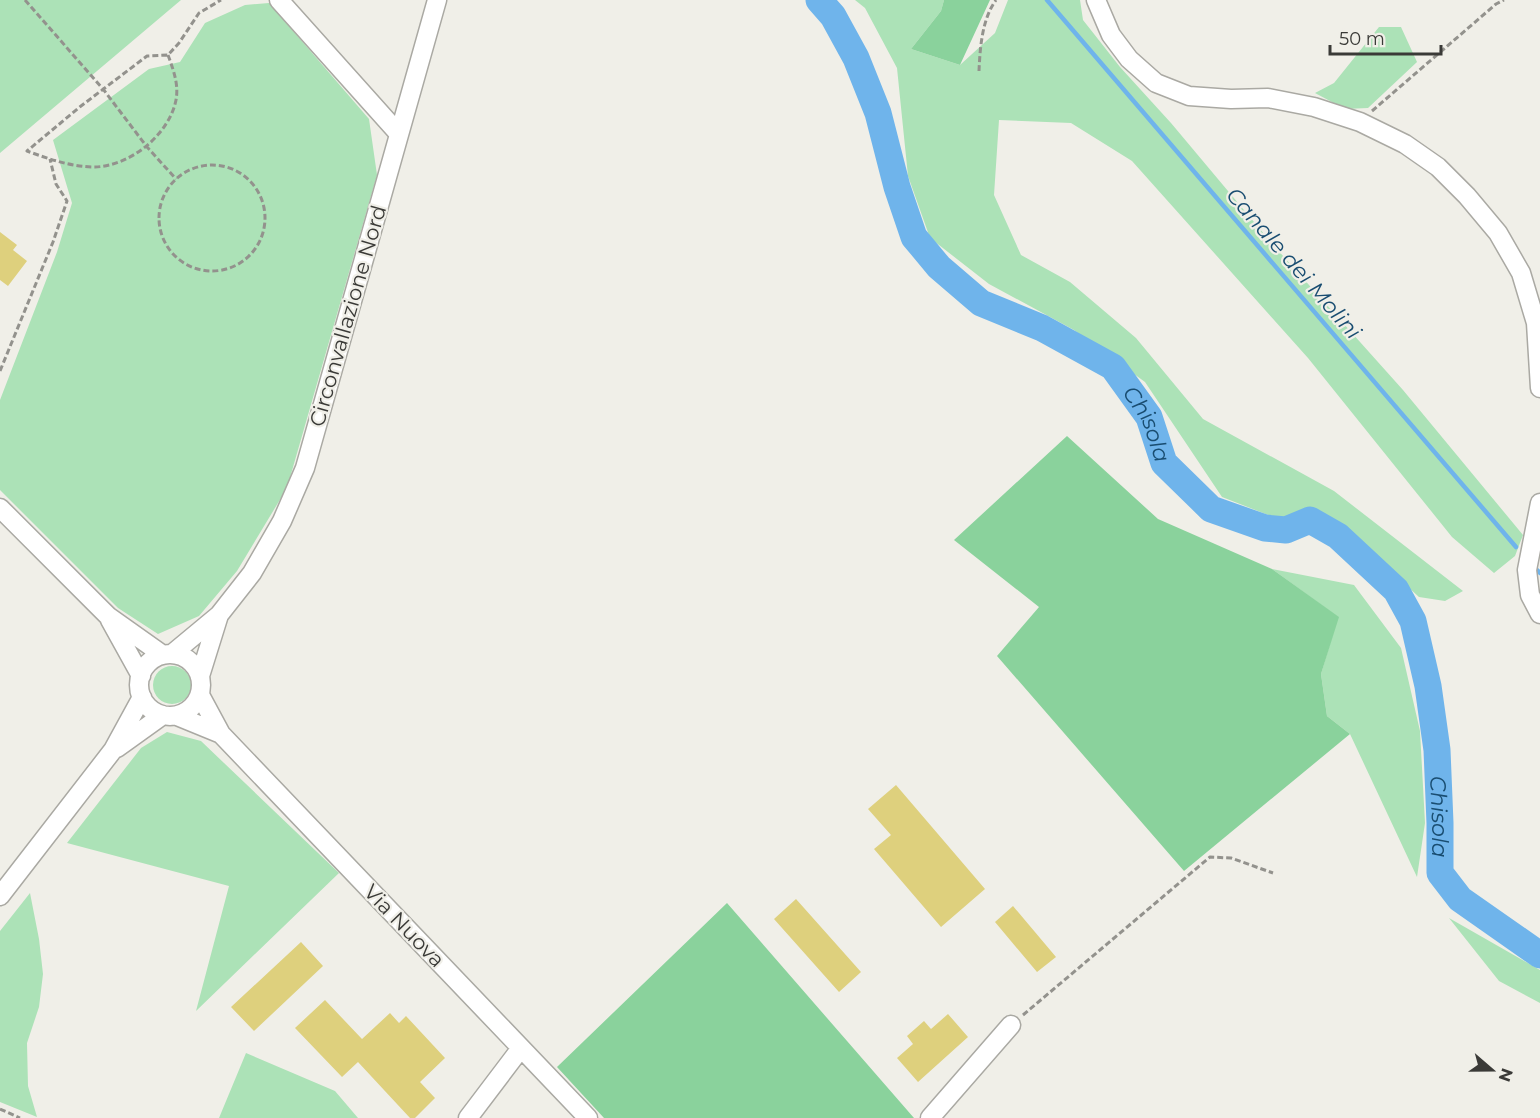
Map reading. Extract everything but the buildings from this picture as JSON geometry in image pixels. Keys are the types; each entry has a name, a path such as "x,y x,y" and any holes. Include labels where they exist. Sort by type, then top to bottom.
{"street":[{"path":"279,0 399,134"},
{"name":"Circonvallazione Nord","path":"168,655 219,615 252,573 282,521 305,468 437,0"},
{"path":"1096,0 1111,35 1129,59 1156,83 1189,96 1269,98 1314,106 1360,122 1405,144 1438,167 1467,196 1498,233 1521,273 1536,323 1540,388"},
{"path":"1540,503 1527,570 1530,595 1540,614"},
{"path":"0,508 108,616 168,655"},
{"name":"Circonvallazione Nord","path":"200,676 219,615"},
{"path":"108,616 141,676"},
{"path":"113,750 170,716 191,708 200,695 200,676 189,661 181,656 168,655 153,659 146,667 141,676 140,687 142,697 154,712 170,716"},
{"name":"Via Nuova","path":"200,695 221,734 588,1118"},
{"path":"0,896 113,750 142,697"},
{"name":"Via Nuova","path":"170,716 221,734"},
{"path":"930,1118 978,1060 1011,1025"},
{"path":"468,1118 521,1048"}],"path":[{"path":"25,0 103,89 147,147 176,179"},
{"path":"168,55 176,79 176,100 168,120 147,147 124,160 96,167 63,164 27,151 147,56 168,55 199,13 221,0"},
{"path":"979,71 980,50 989,9 996,0"},
{"path":"1360,122 1496,4 1504,0"},
{"path":"0,371 53,242 67,201 56,184 51,159"},
{"path":"217,164 232,168 256,186 264,207 264,230 257,246 245,260 229,268 211,271 194,268 178,259 166,245 160,228 159,210 165,193 176,179 188,170 202,165 217,164"},
{"path":"1011,1025 1210,857 1231,858 1273,873"},
{"path":"0,1109 20,1118"}],"green space":[{"path":"0,0 181,0 0,153"},
{"path":"855,0 944,0 941,11 911,49 960,65 995,33 1008,0 1080,0 1083,20 1120,67 1171,123 1275,247 1403,390 1523,535 1515,556 1494,573 1452,537 1308,358 1132,161 1071,123 999,120 994,195 1021,255 1070,282 1136,338 1203,419 1334,491 1463,591 1445,601 1419,597 1341,526 1311,513 1281,520 1222,497 1145,382 1074,330 989,284 930,238 908,176 897,68 865,8"},
{"path":"944,0 990,0 960,65 911,49 941,11"},
{"path":"269,3 369,119 377,175 287,488 237,571 199,616 158,634 118,608 0,490 0,400 57,252 72,203 53,140 149,69 180,62 205,23 245,5"},
{"path":"1379,27 1401,27 1417,62 1368,108 1345,109 1315,93 1334,83"},
{"path":"1067,436 1158,519 1272,569 1339,617 1321,674 1327,716 1350,734 1184,871 997,656 1039,607 954,540"},
{"path":"1272,569 1354,585 1401,648 1420,731 1425,823 1417,877 1350,734 1327,716 1321,674 1338,617"},
{"path":"172,666 179,667 185,672 190,678 190,692 185,698 179,703 172,704 165,703 159,698 154,692 153,685 154,678 159,672 165,667"},
{"path":"167,732 201,741 339,873 196,1011 229,886 67,843 141,748"},
{"path":"30,893 43,974 39,1007 27,1043 28,1086 37,1117 0,1102 0,931"},
{"path":"727,903 914,1118 604,1118 557,1067"},
{"path":"1449,918 1540,970 1540,1003 1499,981"},
{"path":"246,1053 335,1091 358,1118 219,1118"}],"waterway":[{"name":"Chisola","path":"819,0 833,16 856,58 878,113 897,187 914,237 939,267 981,303 1042,328 1113,367 1149,417 1164,463 1211,509 1265,528 1286,530 1310,520 1338,536 1396,590 1413,621 1428,686 1437,750 1440,873 1460,899 1540,955"},
{"name":"Canale dei Molini","path":"1047,0 1516,547"},
{"name":"Canale dei Molini","path":"1537,570 1540,573"}]}
